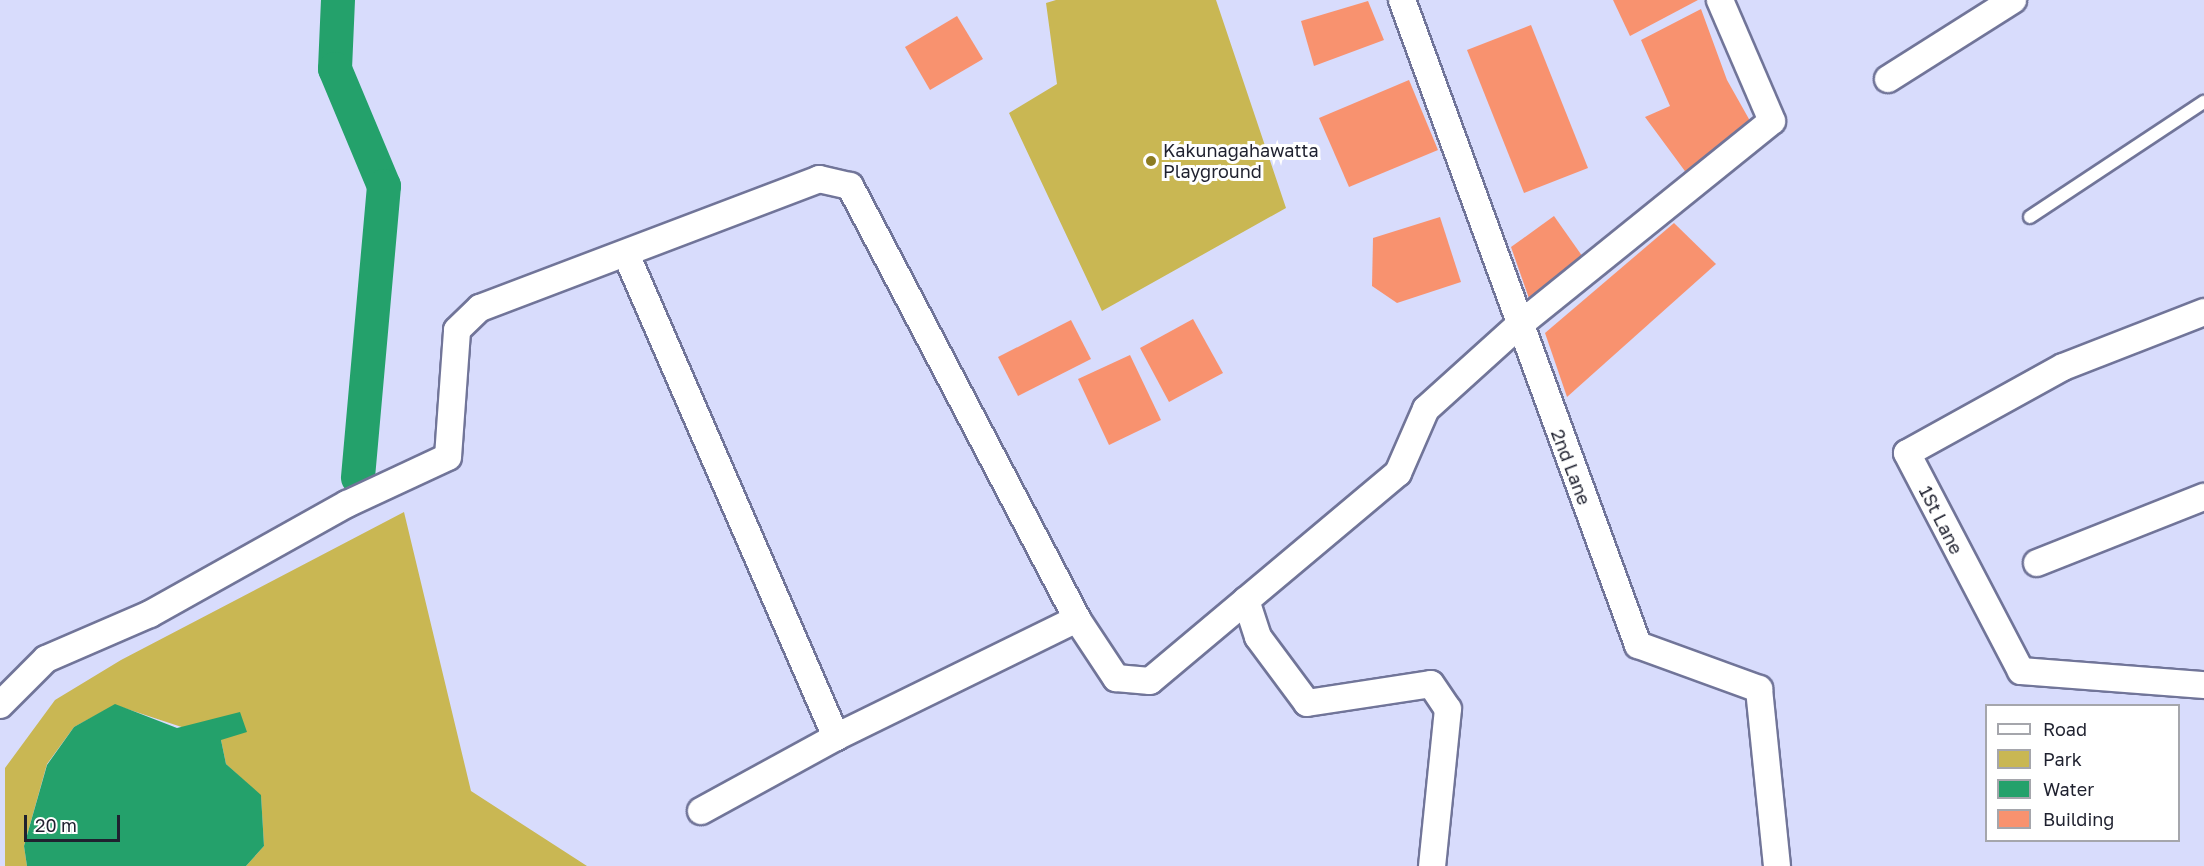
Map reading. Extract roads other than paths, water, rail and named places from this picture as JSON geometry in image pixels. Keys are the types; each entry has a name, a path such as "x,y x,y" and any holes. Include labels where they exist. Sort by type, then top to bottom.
{"street":[{"name":"2nd Lane","path":"1402,0 1518,326 1638,645 1759,689 1777,866"},
{"path":"0,705 46,660 150,614 347,504 448,457 457,330 480,308 819,179 850,186 1077,619 1116,678 1150,681 1398,473 1426,409 1518,326 1772,121 1720,0"},
{"path":"1888,79 2013,0"},
{"path":"626,254 836,737"},
{"name":"1St Lane","path":"2204,312 2063,367 1907,453 2021,671 2204,685"},
{"path":"2037,563 2204,497"},
{"path":"1246,600 1258,637 1307,703 1431,684 1448,709 1432,866"},
{"path":"701,810 836,737 1077,619"}],"lane":[{"path":"2030,217 2204,102"}],"water":[{"path":"115,704 177,728 240,712 247,732 221,740 226,764 261,795 264,846 246,866 27,866 24,846 47,765 74,727"}],"waterway":[{"path":"338,0 335,69 384,186 358,478"}],"place":[{"name":"Kakunagahawatta Playground","path":"1151,161"}]}
